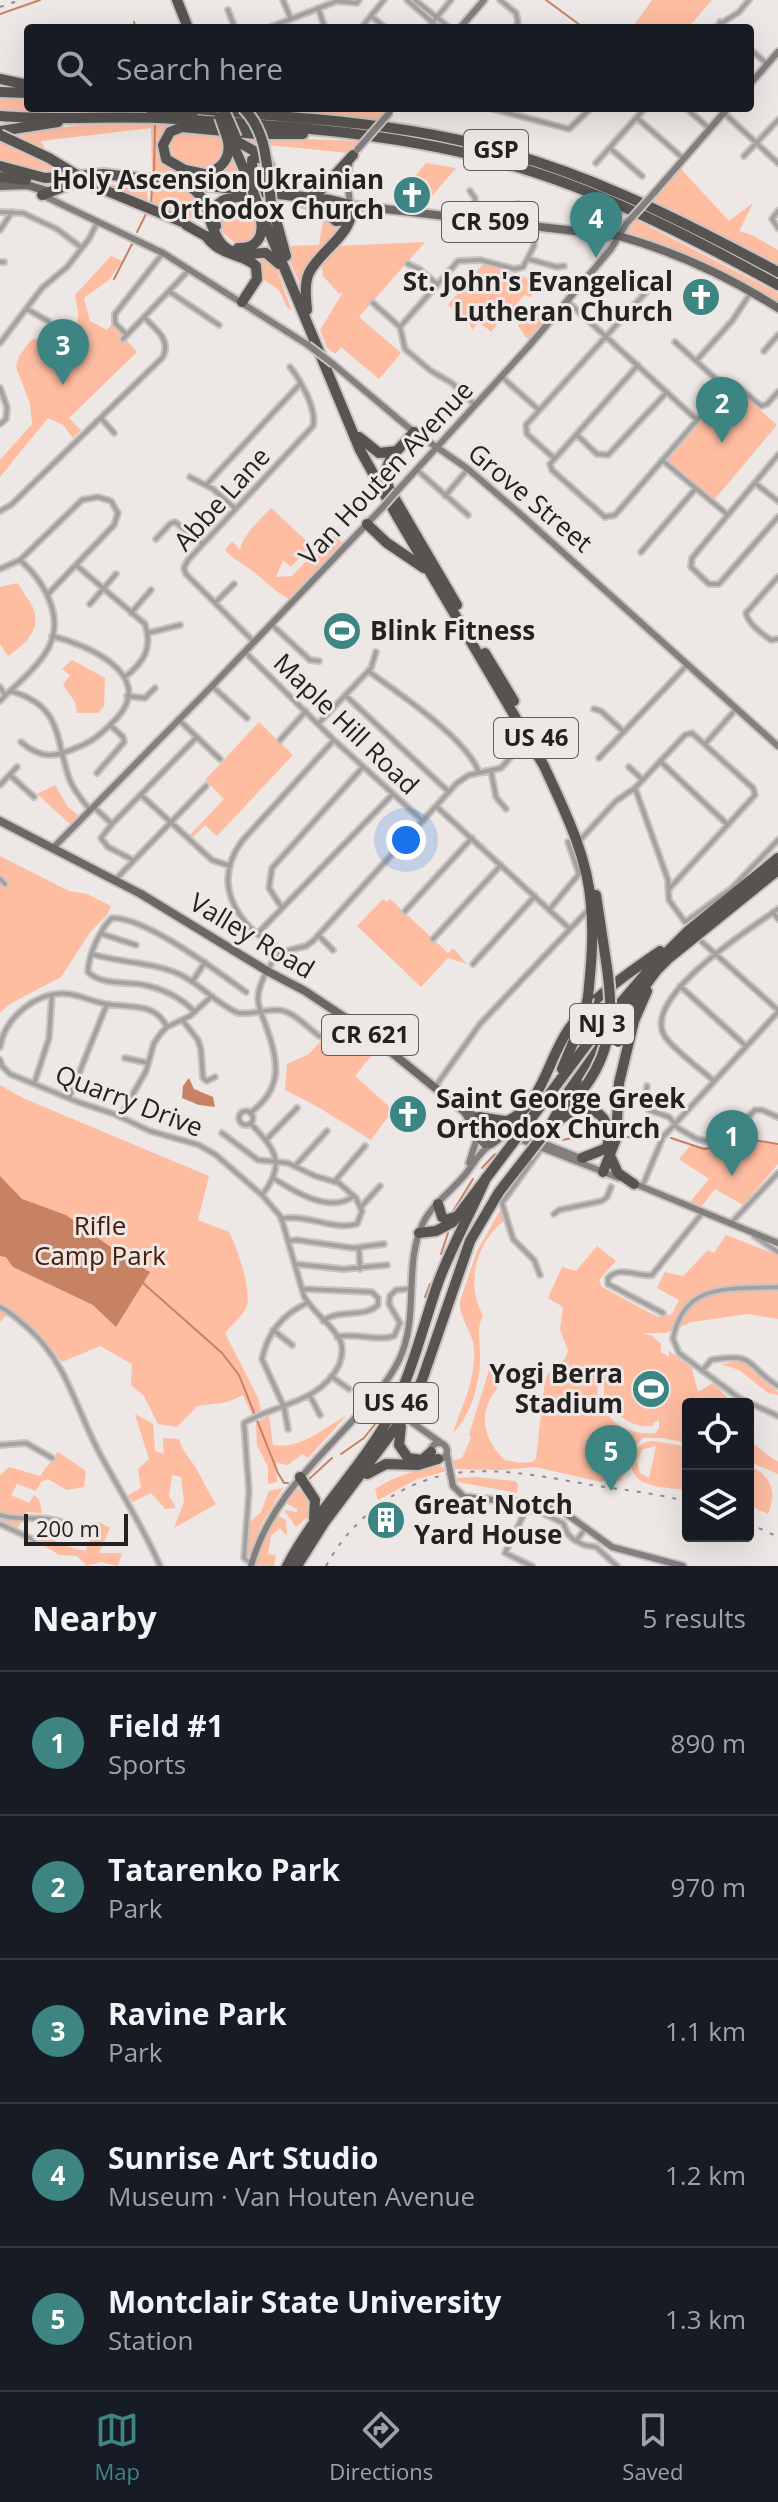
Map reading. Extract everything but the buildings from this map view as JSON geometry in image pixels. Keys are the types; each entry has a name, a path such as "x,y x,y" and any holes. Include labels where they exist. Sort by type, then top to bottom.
{"highway":[{"path":"175,2 185,24"},
{"path":"0,76 24,78"},
{"path":"0,76 24,84"},
{"path":"0,92 24,93"},
{"path":"192,112 215,112"},
{"name":"US 46","path":"221,112 259,193 359,437 542,748 567,799 581,839 601,920 612,1003 611,1027 602,1058 587,1084 499,1192 470,1241 406,1420 319,1531 297,1566"},
{"path":"241,112 256,124 262,139 259,193 262,234 253,246 236,247 218,232 214,216 219,203 236,196 259,193 275,188 276,179"},
{"name":"GSP","path":"256,112 437,136 556,168 665,212 778,272"},
{"path":"286,112 309,118"},
{"name":"GSP","path":"0,116 175,119 362,135 467,154 587,191 665,225 778,285"},
{"path":"0,133 92,118"},
{"path":"204,174 185,170 166,159 163,145 170,132 182,127 275,135 362,135"},
{"path":"0,133 95,186 184,223 231,251 269,253 290,284"},
{"path":"143,178 204,174 216,170 226,160 233,139 265,157 285,190 320,207 333,219 339,221 348,216 350,205"},
{"path":"311,197 355,152"},
{"path":"259,193 252,159 260,157 268,161"},
{"path":"1,169 58,183 100,178 259,193"},
{"path":"1,169 45,178 93,174 143,178 298,198 311,197 350,205"},
{"path":"330,200 324,191 336,177 342,175 348,181"},
{"path":"46,194 78,181"},
{"path":"192,188 202,197 213,232 231,251"},
{"name":"US 46","path":"259,193 290,284 351,430 398,518 544,766 567,817 587,878 592,906 588,997 583,1019 561,1072 530,1120 486,1178 448,1258 414,1360 392,1410 311,1524 287,1566"},
{"path":"307,310 306,288 310,269 349,224 353,213 350,205"},
{"path":"206,236 229,255 251,261 256,266 257,279 242,302"},
{"path":"394,492 386,471 396,451 414,432"},
{"path":"359,437 379,453 396,451"},
{"path":"371,527 391,540 397,539 402,531 398,518"},
{"path":"371,527 431,575"},
{"name":"NJ 3","path":"530,1120 617,1007 778,858"},
{"name":"NJ 3","path":"549,1128 569,1091 657,970 778,871"},
{"path":"619,1083 641,1002 650,987 693,938"},
{"path":"494,1124 509,1122 524,1111 536,1096 556,1052 579,1016 601,996 693,938"},
{"path":"582,1158 608,1152 616,1139 618,1017 609,968"},
{"path":"549,1128 569,1113 590,1110 602,1115 610,1128 604,1171"},
{"path":"471,1117 509,1122"},
{"path":"608,1152 618,1173 638,1185"},
{"path":"419,1233 442,1230 457,1216 486,1178"},
{"path":"438,1204 439,1214 444,1218 457,1216"},
{"path":"406,1420 399,1439 404,1453 417,1461 438,1455"},
{"path":"358,1479 386,1464 418,1465 438,1455"},
{"path":"291,1488 302,1482 315,1500 316,1513 311,1524"}],"main road":[{"path":"0,186 17,186 46,194"},
{"name":"CR 509","path":"350,205 619,236 677,255 778,308"},
{"name":"Valley Road","path":"0,821 115,880 305,991 365,1031 471,1117 494,1124"},
{"path":"471,1117 476,1137 483,1142 494,1142 499,1132 494,1124 482,1125 476,1137"}],"street":[{"path":"283,0 291,19"},
{"path":"322,0 324,24"},
{"path":"278,24 339,1 357,3 359,0"},
{"path":"365,24 384,0"},
{"path":"407,0 432,24"},
{"path":"415,0 432,24"},
{"path":"432,24 450,0"},
{"path":"463,24 484,0"},
{"path":"500,0 517,16 517,24"},
{"path":"720,22 736,14 749,0"},
{"path":"228,10 233,24"},
{"path":"371,17 381,24"},
{"path":"754,79 778,52"},
{"path":"754,53 767,64"},
{"path":"350,205 347,169 355,152 389,112"},
{"path":"504,112 569,129 587,112"},
{"path":"596,163 642,112"},
{"path":"691,112 710,129"},
{"name":"Van Houten Avenue","path":"53,848 271,624 371,527 394,492 477,406 611,249 627,223 725,112"},
{"path":"727,112 778,163"},
{"path":"637,118 684,159"},
{"path":"744,156 778,120"},
{"path":"610,148 642,176"},
{"path":"470,191 475,198 473,220"},
{"name":"Grove Street","path":"46,194 163,253 308,345 414,432 468,469 778,746"},
{"path":"513,224 518,204"},
{"path":"777,228 772,219 778,211"},
{"path":"0,212 23,213 57,229 82,248"},
{"path":"0,230 12,212"},
{"path":"0,343 42,288 67,267 98,221"},
{"path":"400,327 458,261 480,260 517,269 523,267 534,246 536,226"},
{"path":"163,253 115,314 115,323 125,337 189,270"},
{"path":"528,259 564,266"},
{"path":"408,264 417,267 437,284"},
{"path":"554,458 525,431 526,425 647,291 652,280"},
{"path":"170,292 219,325"},
{"path":"696,361 732,321 751,292"},
{"path":"567,301 697,420"},
{"path":"373,303 400,327 405,349 431,371 452,383 477,406"},
{"path":"27,309 48,321"},
{"path":"0,511 11,505 165,353 163,338 145,318"},
{"path":"764,351 778,335"},
{"path":"675,342 716,379 736,385 761,406 778,392"},
{"path":"638,365 554,458 550,468 608,518 615,515 717,397 724,382"},
{"name":"Abbe Lane","path":"254,642 184,572 184,565 313,426 315,419 301,383 290,367"},
{"path":"502,377 539,410"},
{"path":"206,485 301,383"},
{"path":"0,388 7,412 6,419 0,424"},
{"path":"576,434 597,454 608,455 667,392"},
{"path":"101,418 114,433"},
{"path":"778,455 691,560 691,567 709,584 717,585 778,517"},
{"path":"662,460 728,515"},
{"path":"445,496 468,469"},
{"path":"417,470 468,515"},
{"path":"190,477 206,485 236,509"},
{"path":"755,483 778,501"},
{"path":"641,552 696,488"},
{"path":"0,569 20,560 82,500 93,497 108,499 116,506 116,521 48,594"},
{"path":"156,539 175,522 203,544"},
{"path":"0,701 40,660 52,636 53,615 48,594 37,576 20,560"},
{"path":"76,565 143,621 148,633 148,650 124,678"},
{"path":"90,604 116,574"},
{"path":"778,577 746,613 747,619 767,638 778,639"},
{"path":"215,603 234,584"},
{"path":"131,613 151,590"},
{"path":"271,624 310,660 319,661"},
{"path":"148,633 180,625"},
{"path":"21,742 46,755 62,753 89,742 121,714 127,696 124,678 116,666 90,648 52,636"},
{"name":"Maple Hill Road","path":"245,652 334,740 423,821"},
{"path":"319,723 373,665 376,652"},
{"path":"599,758 688,664"},
{"path":"368,671 441,727 473,759 479,773"},
{"path":"212,686 247,718"},
{"path":"0,687 8,693 24,695 48,712 57,728 72,787 112,824"},
{"path":"127,696 145,698 155,688"},
{"path":"345,695 449,792"},
{"path":"705,744 737,708"},
{"path":"594,709 601,711 624,732"},
{"path":"280,740 306,711"},
{"path":"178,719 220,759"},
{"path":"97,773 124,742 123,737 110,725"},
{"path":"581,839 616,801 635,788 681,739 692,733 754,790 755,797 669,889"},
{"path":"133,860 102,842 104,834 197,737"},
{"path":"334,740 242,841 230,866 233,907 257,934 281,950 306,946 465,776 491,771 506,763 528,738"},
{"path":"660,761 729,826"},
{"path":"0,785 17,767"},
{"path":"282,908 269,888 272,868 363,767"},
{"path":"629,767 643,780"},
{"path":"491,771 496,797 506,809"},
{"path":"10,775 34,797"},
{"path":"115,880 206,786"},
{"path":"635,788 668,880 670,902 685,922 732,888 778,840"},
{"path":"257,934 393,794"},
{"path":"141,795 212,860 230,866"},
{"path":"436,806 570,929"},
{"path":"405,911 472,838"},
{"path":"549,910 579,874 568,842"},
{"path":"433,939 501,865"},
{"path":"0,879 5,884"},
{"path":"473,964 535,896"},
{"path":"435,1087 480,1024 592,906"},
{"path":"714,1081 664,1036 662,1018 668,1002 680,986 776,910 778,919"},
{"path":"195,1012 186,1003 155,988 104,981 88,972 92,954 112,918 122,918 140,925 205,962 246,992"},
{"path":"102,934 136,945"},
{"path":"318,935 333,950"},
{"path":"638,1185 659,1145 675,1124 778,1011 717,955 693,938"},
{"path":"250,1113 267,1098 276,1073 277,1062 258,995 267,971 281,950"},
{"path":"92,954 166,969 192,982 238,1013 284,1011 319,1036"},
{"path":"192,982 205,962"},
{"path":"680,986 747,1046"},
{"path":"0,1047 15,1016 30,1003 52,995 68,994 107,1004 145,1008 156,1012 167,1027"},
{"path":"34,1084 49,1038 52,995"},
{"path":"120,1117 148,1063 154,1043 167,1027 195,1012 212,996"},
{"path":"69,1099 107,1004"},
{"path":"183,1020 198,1040 203,1078 207,1081 215,1077"},
{"path":"125,1058 148,1063"},
{"name":"Quarry Drive","path":"0,1060 10,1074 150,1131 199,1145 216,1155 262,1195 281,1219 307,1303 337,1337"},
{"path":"647,1086 647,1107 654,1114 669,1117 697,1139 711,1142 730,1134 755,1110 778,1117"},
{"path":"266,1140 297,1108"},
{"path":"243,1111 250,1113 253,1119 251,1124 242,1125 238,1119 243,1111"},
{"path":"251,1124 273,1150 276,1162 273,1178 262,1195"},
{"name":"Valley Road","path":"494,1124 582,1158 604,1171"},
{"path":"295,1166 327,1131"},
{"path":"222,1133 258,1160 288,1163 349,1189 361,1207 362,1216 353,1226 299,1217 281,1219"},
{"name":"Valley Road","path":"494,1142 509,1135 778,1243"},
{"path":"467,1170 476,1137"},
{"path":"302,1482 386,1382 401,1356 410,1327 410,1289 419,1233 427,1216 476,1156 494,1142"},
{"path":"334,1182 365,1146"},
{"path":"540,1275 534,1260 513,1239 502,1203 542,1148"},
{"path":"730,1224 778,1173"},
{"path":"273,1178 309,1197 333,1203 343,1203 354,1196"},
{"path":"361,1207 380,1186"},
{"path":"554,1214 559,1210 602,1201 611,1187"},
{"path":"663,1313 608,1284 608,1278 614,1272 621,1271 652,1275 703,1212"},
{"path":"745,1230 778,1252"},
{"path":"288,1241 359,1248 384,1244"},
{"path":"359,1248 360,1269"},
{"path":"295,1264 360,1269 387,1265"},
{"path":"778,1287 711,1291 688,1306 676,1328 674,1345 679,1353 744,1402 778,1416"},
{"path":"301,1289 372,1292 378,1298 378,1305 371,1311 336,1314 323,1321"},
{"path":"291,1488 266,1525 251,1565 244,1558 249,1491 244,1423 309,1396 331,1376 342,1356 337,1337 394,1336 400,1323 389,1300 393,1292 410,1289"},
{"path":"288,1429 284,1407 262,1359 273,1330 284,1316 307,1303"},
{"path":"0,1307 41,1340 59,1363 96,1447 144,1531 160,1566"},
{"path":"273,1330 292,1345"},
{"path":"702,1371 711,1360 741,1356 751,1361 778,1386"},
{"path":"331,1376 349,1389"},
{"path":"309,1396 320,1415"},
{"path":"371,1401 446,1447 438,1455"},
{"path":"429,1436 438,1455 448,1466 455,1489 464,1497 547,1505 561,1510 612,1547 683,1566"},
{"path":"0,1445 26,1443 52,1458"},
{"path":"438,1455 441,1443"},
{"path":"532,1566 505,1553 528,1510 563,1523 576,1541 596,1547 617,1566"},
{"path":"0,1515 46,1517 71,1526"},
{"path":"0,1524 34,1540"},
{"path":"576,1541 585,1529"}],"green space":[{"path":"652,0 712,0 691,24 635,24"},
{"path":"0,95 24,97 24,112 164,114 0,112"},
{"path":"304,112 385,112 374,123"},
{"path":"82,125 176,126 162,136 159,152 165,163 188,175 152,175 151,128 41,141 52,165 64,173 0,160 0,135"},
{"path":"173,131 221,135 224,149 221,159 200,171 167,156 167,137"},
{"path":"240,137 358,141 349,153 269,145 269,157 241,143"},
{"path":"232,154 247,188 187,179 203,177"},
{"path":"426,163 456,168 422,208 419,204 423,192 411,181"},
{"path":"681,169 729,221 753,203 739,231 778,250 778,268 649,202"},
{"path":"93,182 147,189 148,201 151,202 153,188 189,190 197,194 205,218 201,222 190,218 188,221"},
{"path":"252,199 260,227 256,240 237,245 219,229 219,206 234,200"},
{"path":"324,215 346,224 306,269 300,285 284,246 319,245"},
{"path":"636,220 778,293 778,304 696,259 632,237 626,233"},
{"path":"425,242 359,317 401,353 379,379 341,347 335,354 327,348 320,330 343,292 339,294 323,276 322,266 336,246"},
{"path":"256,255 268,258 277,270 292,311 279,290 261,278 252,260"},
{"path":"111,256 122,261 109,280 84,298 90,321 107,330 112,324 137,352 69,418 81,430 73,438 63,425 48,418 0,477 0,460 32,424 30,404 16,367 19,356 31,340 52,345 77,337 75,295"},
{"path":"483,264 537,281 531,297 524,295 506,316 496,309 489,318 497,325 491,332 479,322 472,330 469,322 448,305"},
{"path":"535,306 549,316 529,339 518,325"},
{"path":"730,386 777,425 714,500 667,460"},
{"path":"271,508 311,545 291,567 283,560 276,577 292,576 320,547 315,539 337,536 342,542 291,600 225,550 232,541 240,550 248,533"},
{"path":"17,583 33,608 35,624 23,645 8,656 0,644 0,587"},
{"path":"72,660 105,678 104,706 98,713 77,713 75,702 63,685 70,675 62,669"},
{"path":"259,722 293,755 217,836 205,825 192,838 189,836 224,799 205,780"},
{"path":"55,785 67,806 80,817 71,825 37,794"},
{"path":"0,856 69,891 87,894 111,906 61,977 8,1005 0,1013"},
{"path":"383,899 387,902 390,899 448,953 453,948 467,964 448,958 421,987 357,926"},
{"path":"339,1021 376,1050 355,1076 393,1110 371,1140 285,1090 287,1064 309,1054"},
{"name":"Rifle Camp Park","path":"0,1085 25,1099 209,1176 198,1220 229,1232 240,1258 248,1301 244,1311 225,1333 261,1410 252,1415 243,1395 228,1402 197,1406 177,1427 158,1424 144,1396 131,1385 132,1364 100,1346 62,1362 12,1310 0,1322"},
{"path":"754,1140 778,1144 778,1164 743,1205 715,1189 701,1207 690,1202 709,1179 679,1159 692,1144 715,1147"},
{"path":"501,1209 504,1221 486,1240 474,1278 483,1315 479,1331 480,1367 476,1388 465,1417 453,1433 468,1392 474,1360 473,1342 461,1313 460,1301 477,1251"},
{"path":"726,1235 770,1252 778,1252 778,1319 748,1314 692,1322 666,1333 642,1333 652,1336 661,1344 661,1352 669,1357 669,1351 692,1368 698,1392 711,1384 728,1398 682,1398 682,1442 643,1438 632,1453 621,1481 601,1482 535,1467 455,1469 452,1461 462,1458 471,1438 469,1435 489,1370 499,1371 495,1377 497,1389 485,1416 485,1426 492,1444 505,1460 520,1463 533,1462 536,1458 545,1380 552,1367 565,1359 568,1350 560,1330 563,1307 548,1298 562,1267 576,1271 597,1246 616,1261 599,1280 602,1287 658,1317 672,1314 679,1300 657,1288 665,1272 683,1276 708,1250 714,1253","holes":["597,1364 604,1376 604,1400 631,1423 653,1426 659,1420 659,1429 655,1433 637,1432 622,1427 610,1418 598,1405"]},
{"path":"742,1361 778,1395 768,1393 739,1370 721,1364"},
{"path":"135,1414 153,1424 155,1451 164,1454 163,1438 179,1439 216,1504 174,1528 184,1502 181,1477 172,1475 169,1496 176,1508 165,1509 151,1493 133,1502 127,1496 141,1488 138,1469 149,1459"},
{"path":"347,1415 308,1458 302,1454 288,1465 276,1463 277,1482 268,1484 268,1467 257,1445 256,1423 269,1416 273,1445 283,1446 312,1437"},
{"path":"654,1441 682,1446 682,1489 654,1486 637,1477 631,1464 640,1446","holes":["655,1446 649,1478 640,1473 637,1461 642,1450"]},
{"path":"754,1445 778,1461 778,1474 754,1464"},
{"path":"58,1452 86,1471 84,1487 67,1490 48,1479 41,1482 36,1491 17,1484 11,1495 29,1503 34,1495 39,1499 42,1513 27,1512 16,1531 0,1522 0,1475 9,1467 40,1476"},
{"path":"442,1466 446,1471 415,1480 378,1500 375,1489 383,1484 407,1474"},
{"path":"754,1468 763,1474 770,1485 772,1498 768,1514 754,1508"},
{"path":"457,1478 515,1481 518,1484 517,1493 458,1482"},
{"path":"283,1488 247,1555 249,1523 261,1512 269,1491"},
{"path":"299,1489 310,1499 312,1513 296,1527 284,1510 297,1512 285,1503 290,1492"},
{"path":"275,1514 286,1520 287,1536 280,1528 271,1536 268,1554 276,1555 274,1566 255,1566 260,1546"},
{"path":"99,1522 110,1528 99,1553 122,1553 118,1566 101,1562 87,1566 77,1556 59,1555 37,1541 47,1535 60,1544 85,1551"}],"shaded area":[{"path":"189,1078 194,1089 213,1097 215,1107 182,1098 183,1086"},
{"path":"0,1176 22,1199 66,1215 150,1272 116,1327 93,1305 13,1267 6,1257 0,1256"}],"waterway":[{"path":"0,14 40,0"},
{"path":"546,0 579,24"},
{"path":"154,173 155,126"},
{"path":"151,204 152,188"},
{"path":"137,232 147,212"},
{"path":"114,279 132,244"},
{"path":"562,1140 588,1135 603,1136"},
{"path":"623,1137 658,1138"},
{"path":"671,1138 704,1149 754,1140 778,1144"},
{"path":"482,1168 500,1153"},
{"path":"453,1211 473,1179"},
{"path":"441,1254 448,1233"},
{"path":"143,1283 222,1353 239,1375 278,1473 284,1483 288,1483"},
{"path":"425,1297 430,1284"},
{"path":"341,1454 364,1438 379,1419"},
{"path":"307,1481 332,1458"}],"railway":[{"path":"0,7 20,0"},
{"path":"326,1566 348,1533 378,1506 412,1486 450,1474 485,1471 521,1474 682,1501"},
{"path":"754,1526 778,1537"}],"place":[{"name":"Holy Ascension Ukrainian Orthodox Church","path":"412,195"},
{"name":"Sunrise Art Studio","path":"596,258"},
{"name":"St. John's Evangelical Lutheran Church","path":"701,297"},
{"name":"Ravine Park","path":"63,385"},
{"name":"Tatarenko Park","path":"722,443"},
{"name":"Blink Fitness","path":"342,631"},
{"name":"Saint George Greek Orthodox Church","path":"408,1114"},
{"name":"Field #1","path":"732,1176"},
{"name":"Yogi Berra Stadium","path":"651,1389"},
{"name":"Montclair State University","path":"611,1491"},
{"name":"Great Notch Yard House","path":"386,1520"}]}
